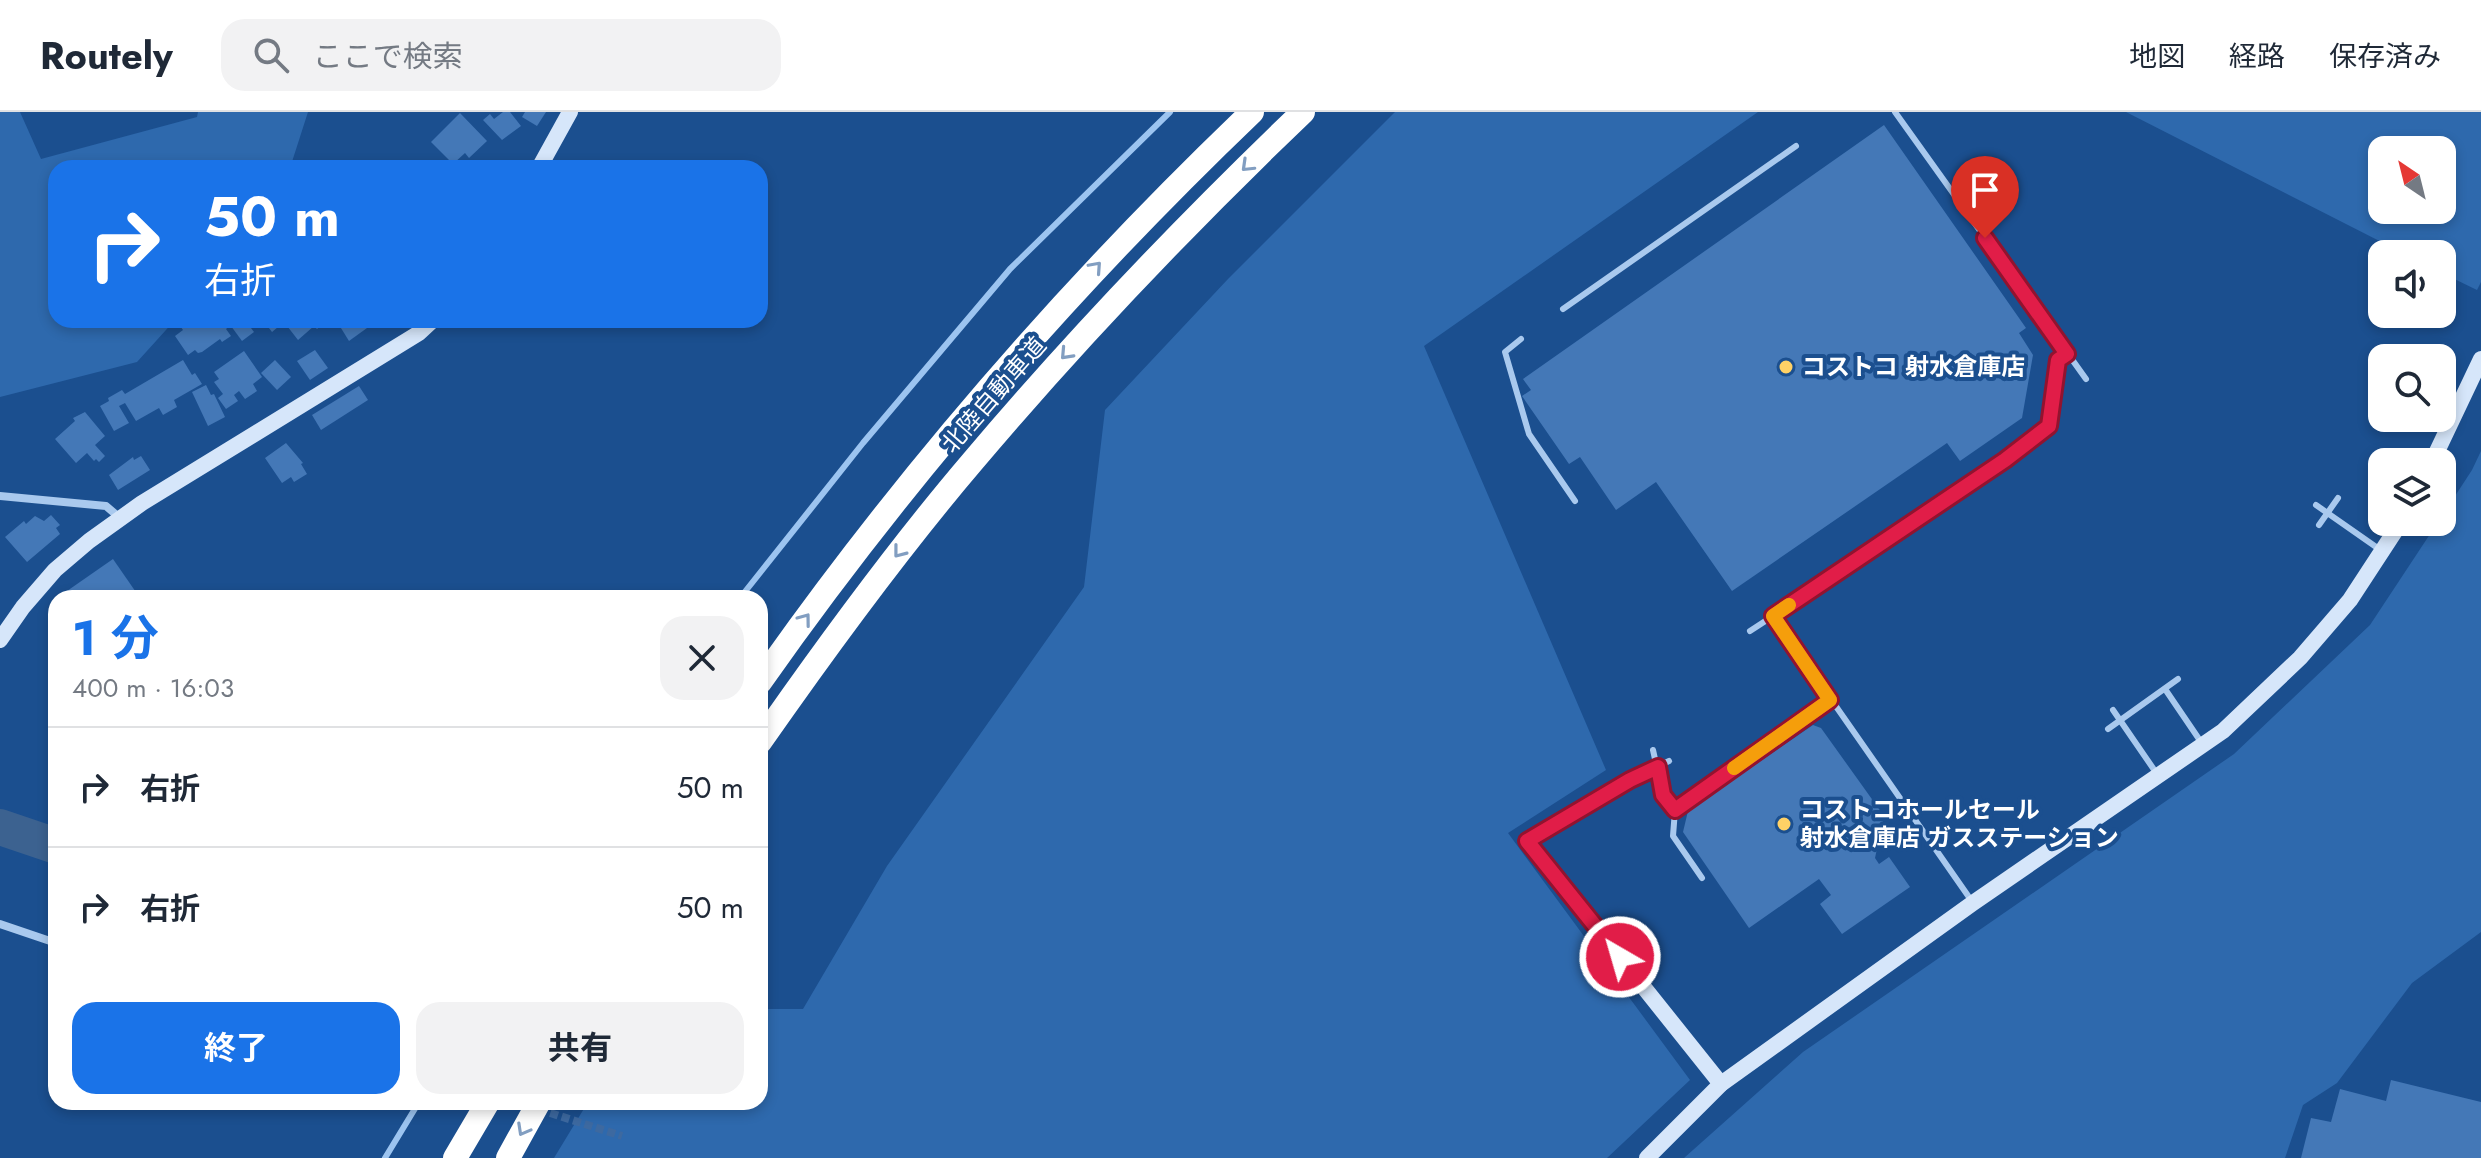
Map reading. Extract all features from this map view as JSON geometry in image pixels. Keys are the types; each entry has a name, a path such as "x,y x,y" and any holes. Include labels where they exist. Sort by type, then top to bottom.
{"highway":[{"name":"北陸自動車道","path":"768,671 870,533 1014,359 1103,259 1252,112"},
{"name":"北陸自動車道","path":"768,731 834,637 971,463 1129,285 1214,197 1303,112"},
{"path":"455,1158 483,1110"},
{"path":"468,1158 494,1110"},
{"path":"508,1158 535,1110"}],"street":[{"path":"543,160 570,112"},
{"path":"0,640 55,570 120,518 424,328"},
{"path":"2439,448 2481,359"},
{"path":"0,496 106,506 120,518"},
{"path":"1647,1158 1721,1084 1973,903 2159,777 2253,705 2300,658 2350,600 2392,536"},
{"path":"1630,780 1527,841 1721,1084"},
{"path":"0,924 48,940"}],"lane":[{"path":"1895,112 2086,379"},
{"path":"1563,309 1796,146"},
{"path":"1521,339 1505,352 1529,434 1575,501"},
{"path":"1750,631 2005,460 2049,426 2058,360 2067,354"},
{"path":"2319,525 2338,498"},
{"path":"2316,505 2382,552"},
{"path":"1773,616 1973,903"},
{"path":"2108,729 2178,679"},
{"path":"2165,689 2203,745"},
{"path":"1675,810 1830,700"},
{"path":"2113,710 2159,777"},
{"path":"1653,750 1663,795 1675,810 1673,836 1702,878"},
{"path":"1630,780 1669,761"}],"shaded area":[{"path":"0,112 20,112 41,159 197,117 198,112 308,112 293,160 48,160 48,328 168,328 137,362 0,397"},
{"path":"1395,112 1758,112 1424,346 1606,770 1508,833 1690,1080 1607,1158 554,1158 583,1110 768,1110 768,1009 803,1009 887,866 1084,587 1105,410 1228,279"},
{"path":"2126,112 2481,112 2481,282 2477,290 2456,280 2456,240 2377,240"},
{"path":"2481,451 2481,932 2412,983 2337,1083 2303,1105 2285,1158 1684,1158 1803,1052 2234,754 2370,625 2429,536 2456,536 2456,495"}],"building":[{"path":"503,112 510,112 521,126 502,140 483,120 490,114 494,119"},
{"path":"525,112 546,112 537,126 522,117"},
{"path":"460,113 487,141 469,158 465,153 457,160 449,160 431,142"},
{"name":"コストコ 射水倉庫店","path":"1884,125 2026,328 2019,333 2033,355 2022,418 1960,461 1947,443 1732,591 1656,482 1616,510 1580,457 1569,464 1522,396 1531,390 1523,379"},
{"path":"182,328 227,328 231,336 222,342 220,339 202,352 195,350 188,355 175,336"},
{"path":"232,328 251,328 254,332 242,341"},
{"path":"289,328 312,328 298,340"},
{"path":"341,328 367,328 349,341"},
{"path":"315,350 328,368 310,380 297,361"},
{"path":"244,351 262,377 253,384 257,391 245,399 239,391 234,395 238,401 226,409 218,398 223,394 214,382 219,379 214,372"},
{"path":"183,360 202,384 174,400 177,407 163,415 159,408 136,421 125,403 119,406 129,423 114,431 100,406 122,390 125,394"},
{"path":"275,360 291,377 277,390 261,373"},
{"path":"206,385 225,417 208,426 192,392"},
{"path":"359,386 368,400 321,430 312,415"},
{"path":"85,412 105,436 95,445 105,456 99,462 87,453 76,463 55,439 75,421 73,418"},
{"path":"286,443 303,463 307,474 294,482 291,477 282,483 265,458"},
{"path":"141,456 150,470 118,490 109,475 133,457 134,460"},
{"path":"51,515 60,525 56,528 60,534 27,562 5,537 24,521 26,524 35,516 44,521"},
{"path":"113,559 134,590 68,590"},
{"name":"コストコホールセール 射水倉庫店 ガスステーション","path":"1813,725 1821,728 1884,816 1875,858 1879,864 1889,857 1910,887 1842,934 1820,904 1831,895 1819,879 1749,928 1683,832 1688,811"},
{"path":"2391,1080 2481,1102 2481,1158 2301,1158 2311,1118 2331,1122 2340,1089 2386,1101"}],"waterway":[{"path":"746,590 863,443 1010,269 1170,112"},
{"path":"0,827 48,843"},
{"path":"385,1158 414,1110"}],"tunnel":[{"path":"541,1110 622,1136"}],"slow traffic":[{"path":"1734,768 1830,700 1773,616 1789,605"}],"place":[{"name":"コストコ 射水倉庫店","path":"1786,367"},
{"name":"コストコホールセール 射水倉庫店 ガスステーション","path":"1784,824"}],"route":[{"path":"1620,957 1527,841 1630,780 1658,767 1663,795 1675,810 1830,700 1773,616 2005,460 2049,426 2058,360 2067,354 1985,238"}]}
